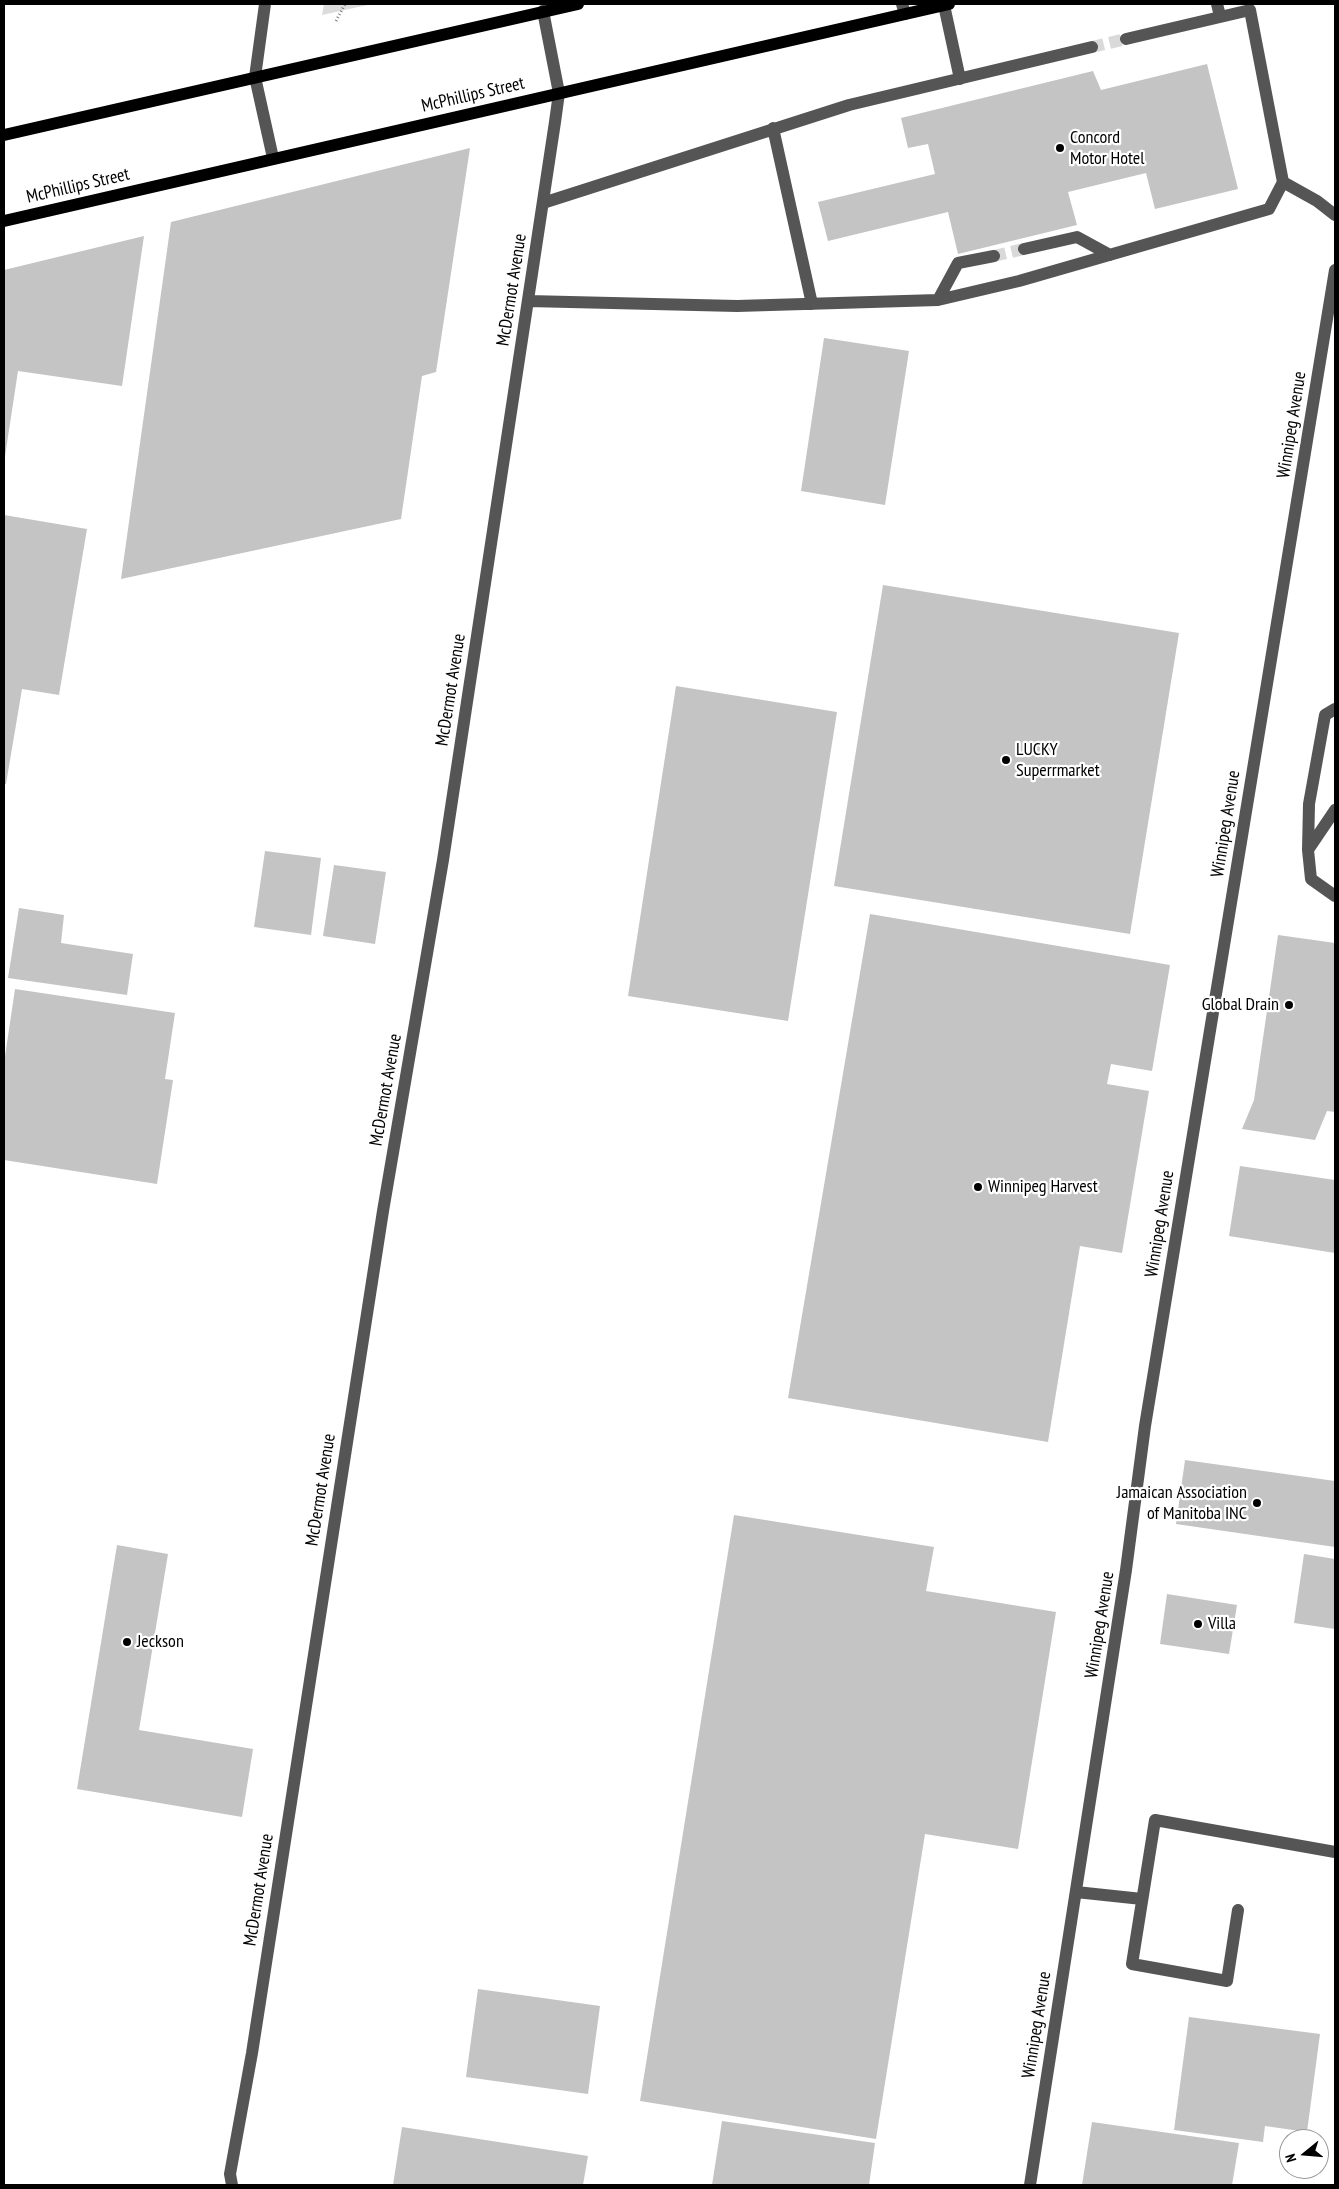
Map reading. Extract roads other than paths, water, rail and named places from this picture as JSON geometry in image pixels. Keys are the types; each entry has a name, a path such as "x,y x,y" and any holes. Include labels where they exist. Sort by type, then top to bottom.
{"main road":[{"path":"4,135 578,4"},
{"name":"McPhillips Street","path":"4,221 559,93 904,9 947,4"}],"street":[{"path":"265,4 255,77 273,158"},
{"path":"947,4 960,79"},
{"path":"528,301 737,306 938,300 1019,281 1270,209 1282,182 1250,10 1218,10 1126,39"},
{"name":"McDermot Avenue","path":"231,2180 383,1211 443,860 559,93 542,11"},
{"path":"543,203 848,105 1092,47"},
{"path":"773,128 812,304"},
{"path":"1282,182 1317,202 1335,215"},
{"path":"1024,249 1077,237 1110,255"},
{"path":"938,300 958,263 994,256"},
{"name":"Winnipeg Avenue","path":"1030,2185 1126,1570 1144,1426 1335,270"},
{"path":"1335,709 1325,715 1310,804 1308,850 1311,879 1335,896"},
{"path":"1308,850 1335,810"},
{"path":"1238,1910 1227,1981 1132,1964 1155,1820 1335,1852"},
{"path":"1076,1892 1142,1900"}],"tunnel":[{"path":"1092,47 1126,39"},
{"path":"994,256 1024,249"}],"place":[{"name":"Concord Motor Hotel","path":"1060,148"},
{"name":"LUCKY Superrmarket","path":"1006,760"},
{"name":"Global Drain","path":"1289,1005"},
{"name":"Winnipeg Harvest","path":"978,1187"},
{"name":"Jamaican Association of Manitoba INC","path":"1257,1503"},
{"name":"Villa","path":"1198,1624"},
{"name":"Jeckson","path":"127,1642"}]}
